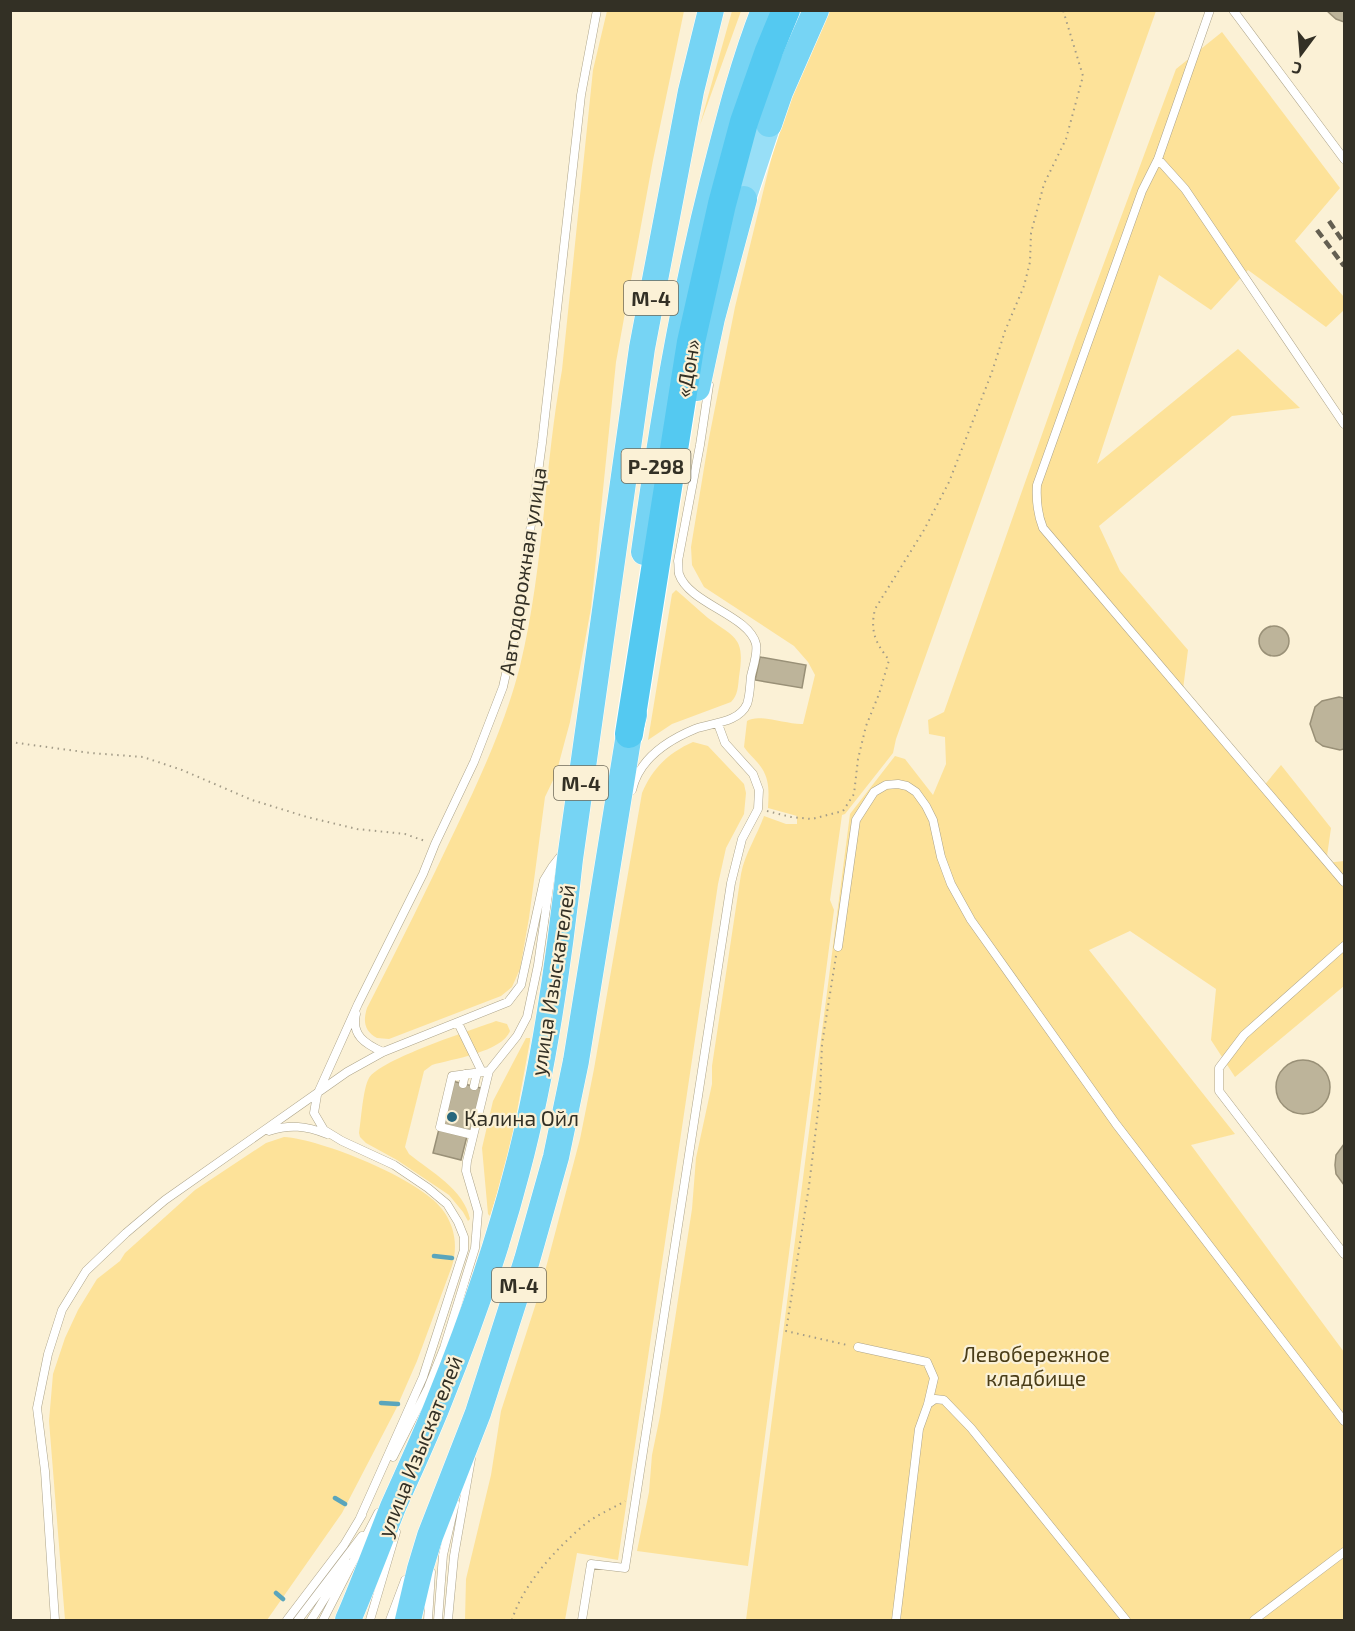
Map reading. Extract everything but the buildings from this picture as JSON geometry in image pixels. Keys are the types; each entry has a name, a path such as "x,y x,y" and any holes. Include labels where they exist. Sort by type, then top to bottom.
{"highway":[{"name":"М-4","path":"608,597 642,348 691,91 711,10"},
{"name":"Р-298","path":"608,597 670,292 717,115 753,10"},
{"name":"Р-298","path":"629,734 633,635 672,368 692,268 729,119 745,63 764,10"},
{"name":"«Дон»","path":"629,734 684,383 706,273 747,114 786,10"},
{"path":"770,124 780,92 816,10"},
{"path":"629,734 653,650 683,462 712,318 744,199"},
{"name":"улица Изыскателей","path":"355,1615 388,1509 441,1398 494,1252 518,1171 548,1019 608,597"},
{"name":"улица Изыскателей","path":"423,1620 420,1569 478,1413 527,1260 556,1157 576,1060 629,734"}],"main road":[{"path":"744,199 770,124"}],"lane":[{"name":"Автодорожная улица","path":"316,1095 358,1004 423,874 492,720 503,687 515,633 542,443 581,95 597,10"},
{"path":"1210,10 1158,159 1142,190 1037,485 1037,514 1043,528 1344,882"},
{"path":"1233,10 1344,159"},
{"path":"1158,159 1185,189 1344,424"},
{"path":"712,318 712,364"},
{"path":"629,802 633,783 641,766 653,753 696,729 718,724 734,717 747,705 756,645 748,629 702,598 688,587 679,575 678,561 711,375"},
{"path":"582,1620 591,1564 625,1568 731,883 742,839 758,809 759,790 753,774 725,743 718,724"},
{"path":"838,947 856,820 874,792 886,785 907,786 916,792 933,820 941,857 951,884 971,920 1116,1124 1344,1421"},
{"path":"55,1620 45,1471 37,1408 48,1354 62,1310 86,1271 165,1200 347,1072 383,1052 507,1002 521,985 544,880 573,840"},
{"path":"474,1086 483,1072 517,1036 527,1017 538,965 552,867"},
{"path":"601,914 615,874"},
{"path":"1344,946 1244,1035 1219,1068 1219,1091 1344,1254"},
{"path":"358,1004 355,1029 361,1039 371,1047 383,1052"},
{"path":"287,1620 344,1545 360,1518 428,1388 463,1290 478,1230 478,1212 466,1171 483,1072 459,1023"},
{"path":"473,1135 440,1127 452,1076 483,1072"},
{"path":"463,1084 465,1074"},
{"path":"316,1095 314,1113 324,1130 394,1165 428,1188 447,1204 458,1221 464,1237 464,1250 423,1377 360,1518"},
{"path":"249,1142 268,1131 286,1126 316,1130 342,1140"},
{"path":"858,1347 927,1362 934,1378 919,1429 896,1620"},
{"path":"355,1615 406,1498 441,1398"},
{"path":"928,1404 935,1399 944,1400 971,1428 1126,1620"},
{"path":"414,1556 436,1498 478,1413"},
{"path":"448,1620 454,1556 478,1413"},
{"path":"439,1620 443,1555 478,1413"},
{"path":"417,1620 448,1493"},
{"path":"351,1590 388,1509"},
{"path":"298,1620 388,1509"},
{"path":"310,1620 388,1509"},
{"path":"323,1620 388,1509"},
{"path":"370,1620 388,1509"},
{"path":"1254,1620 1344,1552"},
{"path":"423,1620 432,1556"},
{"path":"390,1620 407,1577 398,1620"}],"path":[{"path":"758,809 791,817 812,819 843,811 854,794 858,759 866,726 889,660 877,644 872,623 875,609 924,530 949,482 1024,286 1030,262 1031,233 1044,184 1066,139 1080,90 1083,76 1063,10"},
{"path":"10,742 91,753 143,757 182,770 252,800 307,817 357,829 405,834 435,844"},
{"path":"838,947 822,1044 820,1095 809,1186 786,1331 858,1347"},
{"path":"512,1620 538,1571 585,1524 636,1494"}],"green space":[{"path":"607,11 684,11 653,160 616,362 591,608 570,722 556,774 545,797 520,969 512,987 501,996 389,1039 377,1038 367,1029 365,1017 367,1008 424,895 493,747 520,666 534,592 562,370 593,70"},
{"path":"732,11 741,11 700,125"},
{"path":"828,11 1156,11 896,739 893,753 842,815 830,900 834,910 748,1566 637,1551 649,1492 652,1455 692,1209 696,1158 712,1084 712,1066 741,874 745,859 764,816 786,824 797,824 797,816 768,808 766,778 761,767 744,747 747,721 759,718 803,724 815,675 808,662 794,646 704,587 692,565 691,547 709,438 735,307 779,127 798,74"},
{"name":"Левобережное кладбище","path":"1222,32 1340,188 1295,241 1344,297 1344,310 1326,327 1248,270 1211,310 1159,275 1097,464 1238,349 1300,408 1232,416 1099,526 1120,571 1188,650 1182,697 1262,788 1281,765 1331,828 1326,863 1344,861 1344,986 1235,1077 1211,1040 1216,989 1130,931 1089,950 1235,1134 1191,1145 1344,1352 1344,1620 746,1620 850,814 895,756 905,759 933,795 946,764 945,737 929,734 928,720 944,712 1075,341 1176,69"},
{"path":"676,590 737,641 741,654 738,687 731,702 672,724 648,740 672,594"},
{"path":"693,742 708,746 744,784 746,793 744,814 726,848 718,884 618,1560 577,1553 565,1620 465,1620 466,1579 491,1475 501,1411 539,1294 580,1139 642,793 651,776 662,763 676,751"},
{"path":"496,1021 507,1024 510,1031 497,1044 476,1054 432,1065 424,1071 405,1147 409,1154 454,1190 467,1208 470,1219 468,1221 449,1195 360,1137 362,1105 369,1078 377,1070 408,1054"},
{"path":"526,1038 530,1038 530,1041 508,1160 490,1216 482,1148 493,1101"},
{"path":"284,1137 301,1139 369,1162 413,1185 430,1197 442,1209 450,1222 455,1244 452,1266 417,1361 396,1409 342,1513 267,1620 65,1620 49,1421 53,1374 65,1338 78,1310 97,1279 120,1261 125,1253 195,1190 266,1143"}],"waterway":[{"path":"434,1256 452,1258"},
{"path":"381,1403 398,1404"},
{"path":"335,1498 345,1504"},
{"path":"276,1593 283,1599"}],"railway":[{"path":"1329,221 1344,243"},
{"path":"1317,230 1344,266"}],"place":[{"name":"Калина Ойл","path":"452,1117"}]}
